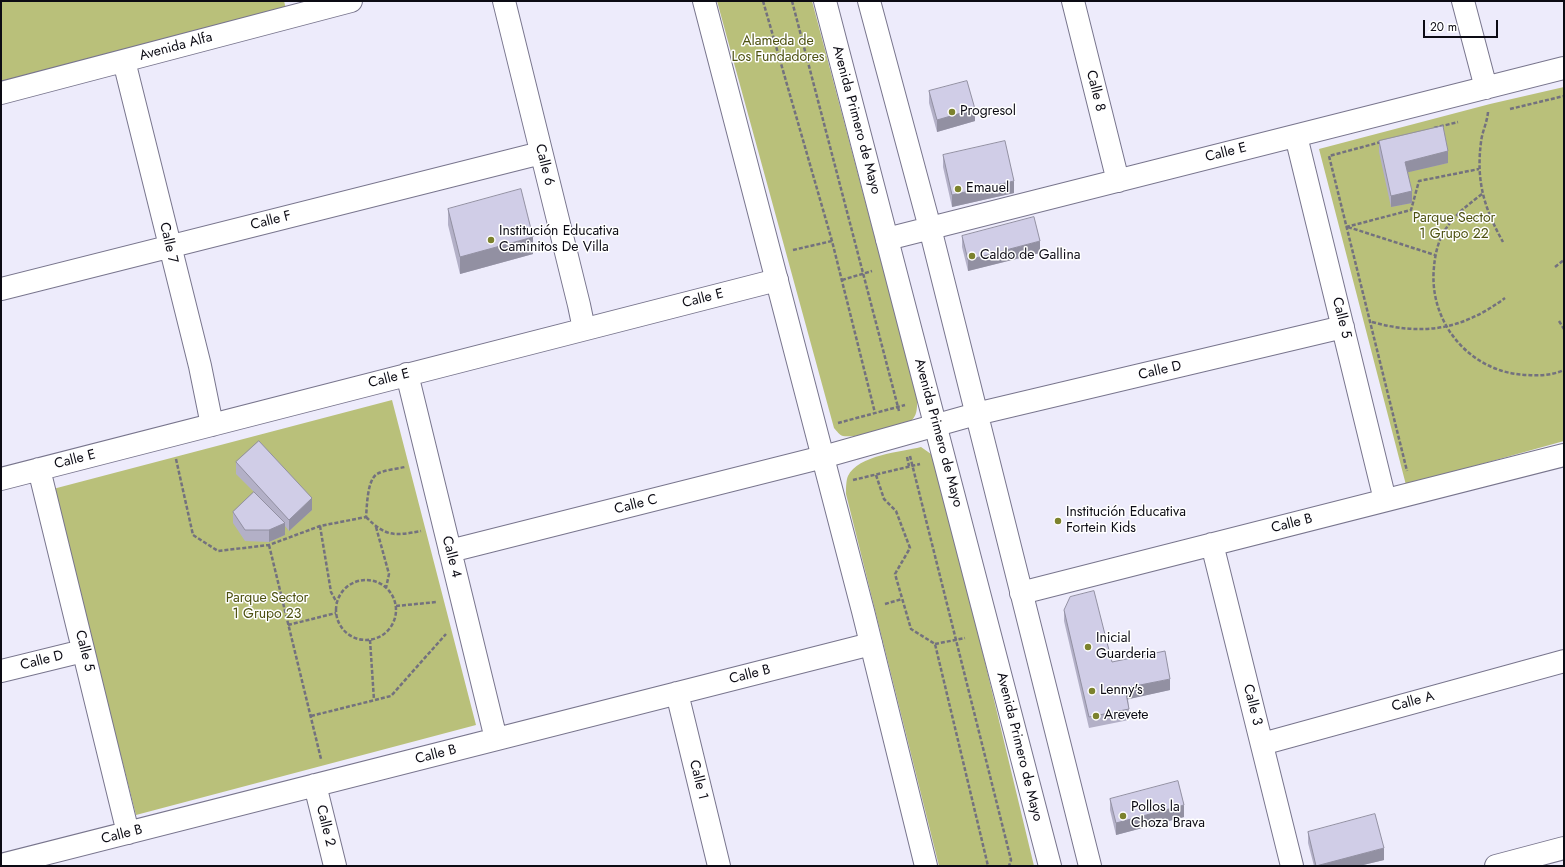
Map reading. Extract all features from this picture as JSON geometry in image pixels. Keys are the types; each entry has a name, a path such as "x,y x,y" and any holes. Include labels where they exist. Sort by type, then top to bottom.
{"street":[{"name":"Avenida Alfa","path":"1,93 124,61 296,8 351,1"},
{"name":"Calle 6","path":"504,1 584,329"},
{"path":"704,1 831,486 926,866"},
{"name":"Avenida Primero de Mayo","path":"825,1 1050,866"},
{"path":"868,1 930,228 1090,866"},
{"name":"Calle 8","path":"1075,1 1118,181"},
{"path":"1463,1 1486,88"},
{"name":"Calle 7","path":"124,61 168,247 200,366 212,425"},
{"name":"Calle E","path":"887,239 1564,68"},
{"name":"Calle 5","path":"1296,136 1386,500"},
{"name":"Calle F","path":"1,289 541,153"},
{"name":"Calle E","path":"1,479 777,280"},
{"name":"Calle D","path":"936,426 976,414 1343,327"},
{"name":"Calle 4","path":"407,374 496,739"},
{"name":"Calle C","path":"450,551 823,457 936,426"},
{"name":"Calle B","path":"1021,592 1564,455"},
{"name":"Calle 5","path":"39,469 128,833"},
{"name":"Calle 3","path":"1212,544 1292,866"},
{"name":"Calle B","path":"1,865 871,644"},
{"name":"Calle D","path":"1,671 84,650"},
{"name":"Calle A","path":"1262,744 1564,661"},
{"name":"Calle 1","path":"676,693 719,866"},
{"name":"Calle 2","path":"315,785 335,866"},
{"path":"1496,866 1564,848"}],"path":[{"path":"763,1 832,241 875,413"},
{"path":"1504,110 1564,96"},
{"path":"1481,116 1496,112"},
{"path":"1488,114 1481,141 1479,169 1482,194 1490,219 1503,242"},
{"path":"1428,130 1466,120"},
{"path":"1382,142 1329,156 1409,479"},
{"path":"1320,233 1412,210 1419,181 1479,169"},
{"path":"1482,194 1461,209 1445,230 1435,255 1432,279 1436,303 1446,327 1459,345 1475,359 1495,369 1516,375 1538,376 1564,370"},
{"path":"1347,227 1435,255"},
{"path":"770,255 832,241"},
{"path":"1555,268 1564,260"},
{"path":"842,280 894,265"},
{"path":"1371,322 1408,330 1446,327 1477,316 1505,298"},
{"path":"1559,321 1564,329"},
{"path":"815,429 929,399"},
{"path":"168,460 183,456"},
{"path":"175,458 193,535 218,551 269,545 320,526 366,517"},
{"path":"831,486 944,458"},
{"path":"404,460 408,474"},
{"path":"406,467 376,475 372,481 367,496 366,517 384,533 399,535 423,530"},
{"path":"876,475 884,499 896,511 910,548 895,574 911,629 935,644 990,634"},
{"path":"421,523 425,537"},
{"path":"320,526 331,592 337,603"},
{"path":"376,527 390,574 386,588"},
{"path":"269,545 322,763"},
{"path":"368,580 378,582 386,588 393,596 396,606 396,616 393,624 379,638 360,640 351,636 338,622 336,613 337,603 341,594 349,586 368,580"},
{"path":"396,606 442,601"},
{"path":"288,625 336,613"},
{"path":"311,716 391,696 449,630 451,638"},
{"path":"370,640 374,700"},
{"path":"935,644 988,866"}],"green space":[{"path":"1,1 284,1 286,9 1,83"},
{"name":"Alameda de Los Fundadores","path":"717,1 812,1 917,397 917,409 912,420 899,427 858,436 843,436 834,428"},
{"name":"Parque Sector 1 Grupo 22","path":"1564,87 1564,441 1406,485 1319,149 1490,104"},
{"name":"Parque Sector 1 Grupo 23","path":"392,400 476,725 136,815 53,489"},
{"path":"921,447 931,454 937,463 1034,866 939,866 846,494 846,482 848,476 853,469 861,463 892,453"}],"building":[{"path":"967,81 975,109 937,120 929,91"},
{"path":"1443,126 1448,151 1405,162 1412,191 1391,196 1379,141"},
{"path":"1005,141 1014,181 952,195 943,155"},
{"name":"Institución Educativa Caminitos De Villa","path":"521,189 533,237 460,257 448,209"},
{"path":"1034,217 1040,241 968,260 962,236"},
{"path":"259,441 312,498 289,520 236,462"},
{"path":"254,492 285,523 269,530 245,530 233,512"},
{"path":"1094,591 1112,662 1165,651 1170,679 1125,688 1129,709 1089,717 1064,610 1070,597"},
{"path":"1178,781 1184,805 1116,823 1110,799"},
{"path":"1375,814 1384,848 1316,866 1308,832"}],"place":[{"name":"Progresol","path":"952,112"},
{"name":"Emauel","path":"958,189"},
{"name":"Institución Educativa Caminitos De Villa","path":"491,240"},
{"name":"Caldo de Gallina","path":"972,256"},
{"name":"Institución Educativa Fortein Kids","path":"1058,521"},
{"name":"Inicial Guarderia","path":"1088,647"},
{"name":"Lenny's","path":"1092,691"},
{"name":"Arevete","path":"1096,716"},
{"name":"Pollos la Choza Brava","path":"1123,816"}]}
